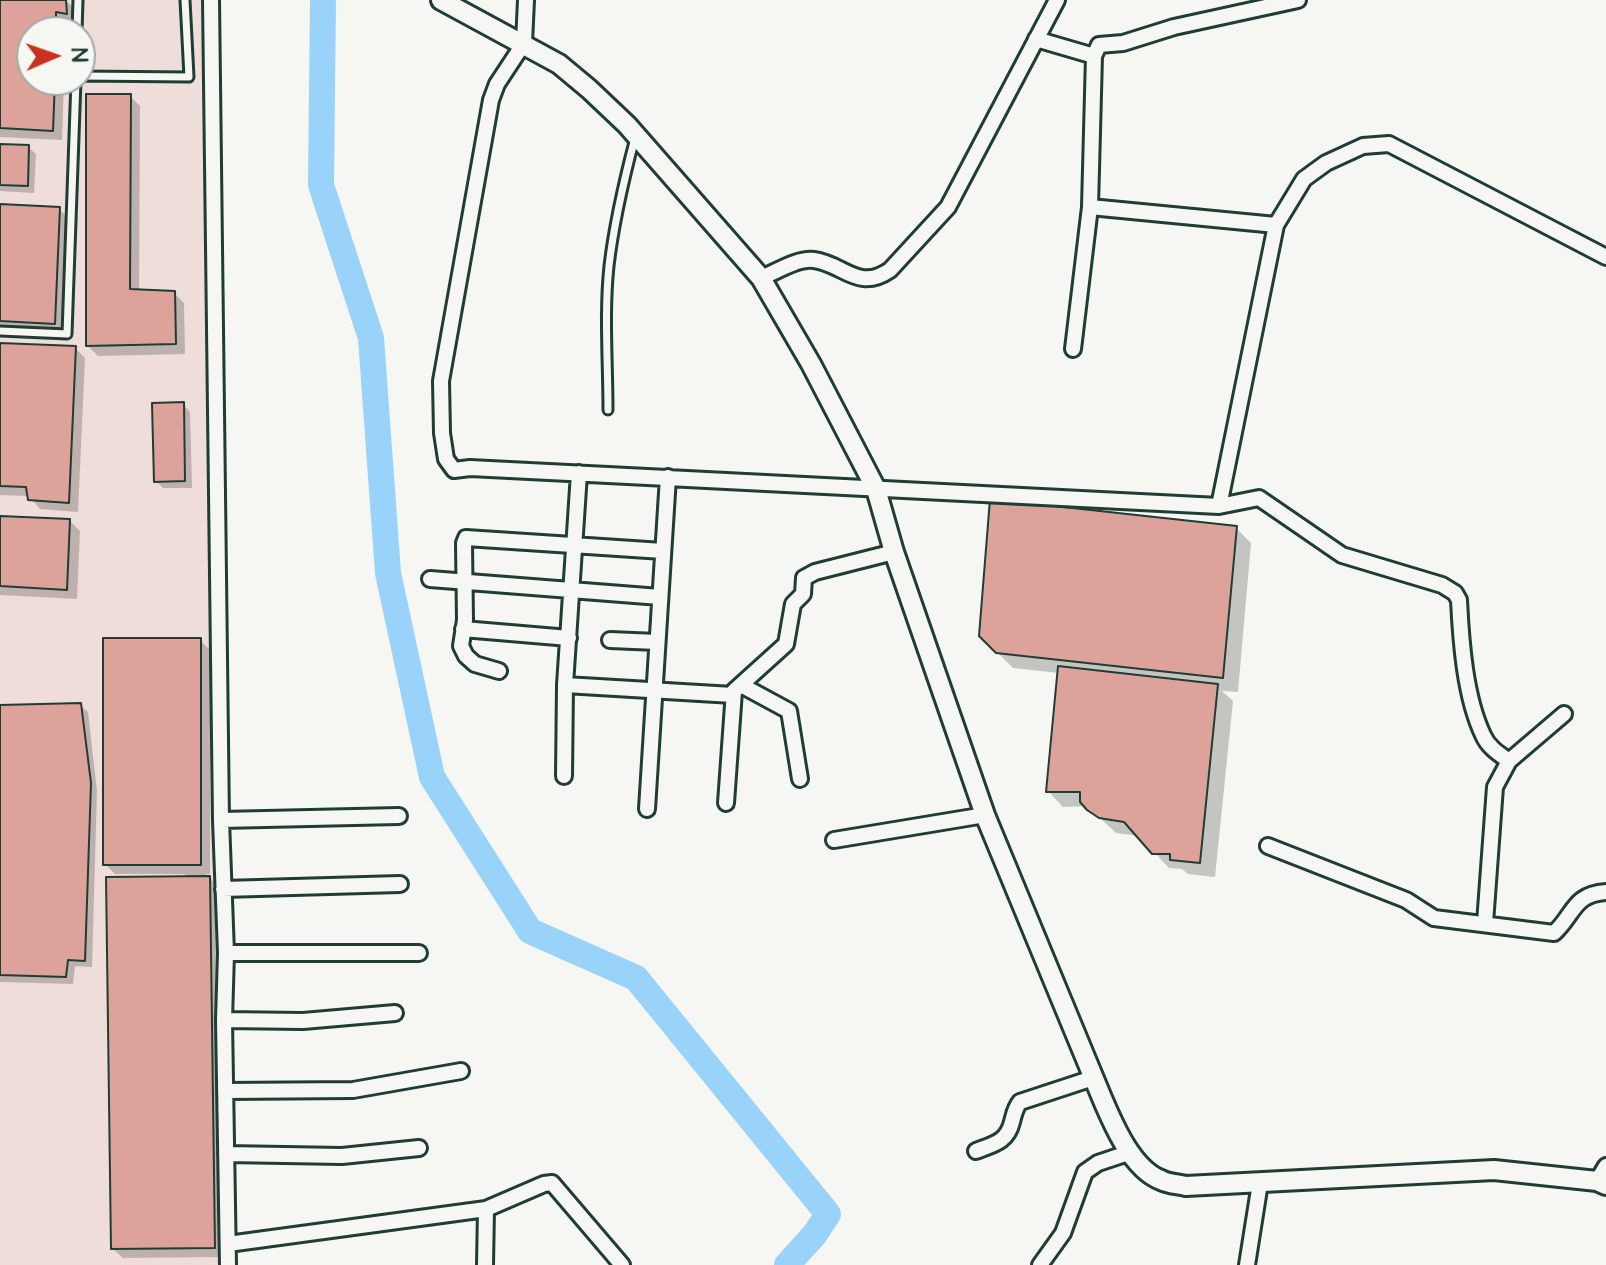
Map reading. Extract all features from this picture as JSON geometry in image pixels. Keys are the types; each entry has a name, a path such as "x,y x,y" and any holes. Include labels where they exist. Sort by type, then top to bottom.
{"street":[{"path":"211,0 228,1265"},
{"path":"441,0 559,64 635,135 761,278 811,364 876,489 894,552 985,815 1093,1078 1117,1132 1138,1162 1159,1180 1186,1186 1494,1170 1603,1177"},
{"path":"526,0 524,43 497,84 491,100 441,381 442,433 446,459 454,470 470,468 668,477 1219,506 1259,498 1342,555 1442,585 1455,593 1459,600 1463,666 1482,734 1489,745 1509,761"},
{"path":"761,278 807,260 816,260 864,279 881,276 890,270 948,207 1057,0"},
{"path":"1073,349 1090,207 1094,56 1099,45 1123,43 1174,27 1298,0"},
{"path":"1036,39 1094,56"},
{"path":"1219,506 1276,225 1304,179 1326,163 1363,146 1389,144 1606,257"},
{"path":"1090,207 1276,225"},
{"path":"564,776 565,685 579,473"},
{"path":"647,809 668,477"},
{"path":"499,671 475,664 461,646 466,538 663,551"},
{"path":"726,803 737,690 786,644 793,604 803,594 804,578 815,572 894,552"},
{"path":"430,579 660,597"},
{"path":"463,629 569,638"},
{"path":"610,640 657,642"},
{"path":"565,685 737,690 789,711 800,779"},
{"path":"1485,923 1495,787 1509,761 1564,714"},
{"path":"834,840 985,815"},
{"path":"221,820 399,816"},
{"path":"1268,846 1406,900 1434,918 1554,933 1573,907 1587,895 1606,892"},
{"path":"223,889 400,884"},
{"path":"226,953 419,953"},
{"path":"224,1020 303,1021 395,1013"},
{"path":"225,1091 353,1090 461,1071"},
{"path":"976,1151 1001,1142 1006,1137 1020,1102 1093,1078"},
{"path":"226,1154 342,1156 419,1148"},
{"path":"1040,1265 1063,1233 1085,1172 1098,1163 1131,1152"},
{"path":"228,1244 486,1209 552,1183 622,1265"},
{"path":"1247,1265 1260,1183"},
{"path":"485,1265 486,1209"}],"lane":[{"path":"96,78 189,77 185,0"},
{"path":"0,331 67,334 77,96"},
{"path":"608,410 606,305 609,265 635,135"}],"shaded area":[{"path":"0,0 201,0 220,1265 0,1265"}],"building":[{"path":"0,0 66,0 67,14 56,12 56,16 16,16 16,96 54,96 53,131 0,128"},
{"path":"131,94 130,289 175,291 176,344 86,346 86,96"},
{"path":"0,144 29,145 28,186 0,185"},
{"path":"0,204 60,207 55,324 0,321"},
{"path":"0,343 76,346 69,503 28,500 26,487 0,486"},
{"path":"184,402 185,481 154,482 152,403"},
{"path":"990,499 1237,526 1223,678 996,653 979,636"},
{"path":"0,516 70,519 67,590 0,586"},
{"path":"103,638 201,638 201,865 103,865"},
{"path":"1058,666 1218,684 1200,863 1170,860 1170,854 1152,854 1124,822 1099,818 1087,810 1080,802 1080,792 1046,792"},
{"path":"81,703 91,783 85,961 68,960 66,977 0,975 0,705"},
{"path":"210,876 215,1248 111,1249 106,877"}],"waterway":[{"path":"323,0 321,185 371,338 388,573 432,777 530,931 636,978 828,1214 787,1265"}]}
